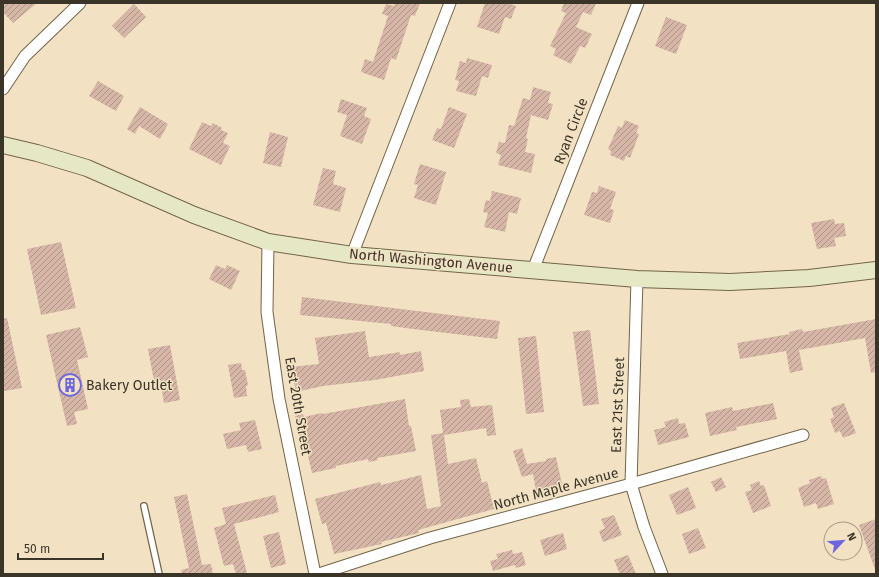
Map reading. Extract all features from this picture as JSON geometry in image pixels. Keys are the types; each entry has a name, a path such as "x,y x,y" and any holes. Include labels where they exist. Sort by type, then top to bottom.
{"main road":[{"name":"North Washington Avenue","path":"3,145 37,153 87,168 194,214 268,242 352,255 637,279 730,282 809,278 876,270"}],"street":[{"path":"3,89 25,56 80,3"},
{"path":"352,255 450,3"},
{"name":"Ryan Circle","path":"533,270 638,3"},
{"name":"East 20th Street","path":"268,242 268,312 279,399 315,574"},
{"name":"East 21st Street","path":"637,279 631,484 644,527 662,574"},
{"name":"North Maple Avenue","path":"319,574 430,538 803,436"}],"lane":[{"path":"144,506 158,574"}],"building":[{"path":"3,3 37,3 13,23 3,12"},
{"path":"395,3 420,3 415,16 411,15 396,60 391,58 384,80 361,72 365,59 373,62 388,16 382,14 386,4 394,6"},
{"path":"485,3 507,3 516,6 511,19 505,17 499,34 477,27"},
{"path":"564,3 596,3 591,15 583,12 576,27 592,34 585,48 580,46 571,64 553,55 556,49 550,46 566,13 561,11"},
{"path":"134,4 146,17 124,38 112,26"},
{"path":"666,17 687,25 676,54 655,46"},
{"path":"467,58 492,65 488,78 482,76 476,96 456,91 459,81 455,80 460,61 466,63"},
{"path":"98,81 124,96 116,111 89,96"},
{"path":"533,87 551,92 548,103 553,104 548,120 531,115 526,138 528,139 525,152 535,154 531,173 498,165 501,155 496,153 499,142 505,143 509,125 514,126 523,98 530,100"},
{"path":"341,99 367,108 364,116 371,119 362,144 340,136 347,115 337,112"},
{"path":"140,107 168,124 160,139 139,126 135,134 127,129"},
{"path":"449,107 467,114 454,148 432,140 437,128 441,129"},
{"path":"625,120 639,126 636,133 639,134 630,158 626,156 624,161 610,155 611,151 608,149 618,126 622,128"},
{"path":"202,122 211,126 213,123 222,128 221,130 228,133 223,143 230,146 221,165 189,149"},
{"path":"270,132 288,137 281,167 263,163"},
{"path":"420,164 446,172 436,205 414,198 418,185 414,184"},
{"path":"323,168 336,171 333,184 346,188 340,212 313,205"},
{"path":"599,186 616,192 610,209 614,210 610,223 584,215 592,192 597,193"},
{"path":"492,191 521,198 517,214 509,212 505,232 484,227 488,213 483,212 486,200 490,201"},
{"path":"834,219 835,224 844,223 846,236 834,238 836,246 817,249 811,223"},
{"path":"61,242 76,308 41,315 27,249"},
{"path":"216,265 225,269 227,265 240,271 231,290 209,279"},
{"path":"302,297 500,321 497,339 391,326 391,324 300,315"},
{"path":"7,318 22,388 4,391 3,319"},
{"path":"876,319 876,372 871,373 865,338 799,350 803,370 790,373 786,351 740,359 737,343 790,334 789,332 802,329 803,332"},
{"name":"Bakery Outlet","path":"80,327 88,357 77,360 88,409 74,412 77,424 67,426 46,335"},
{"path":"590,330 599,404 583,406 573,332"},
{"path":"365,331 369,357 400,352 400,355 421,351 424,371 375,380 323,386 296,392 291,367 319,364 315,338"},
{"path":"536,336 544,412 526,414 518,338"},
{"path":"170,345 180,400 164,403 160,380 154,381 148,349"},
{"path":"241,363 242,370 245,370 248,385 246,386 247,396 234,398 228,365"},
{"path":"405,399 409,426 411,426 416,451 377,458 378,460 369,462 368,459 312,473 304,439 300,440 295,416 303,414 304,417"},
{"path":"469,399 471,407 492,405 496,435 487,436 486,428 444,435 448,464 476,458 482,483 487,481 494,509 418,530 419,533 381,542 382,544 334,554 326,523 322,524 315,499 380,482 381,485 421,475 427,509 441,506 431,435 443,433 440,410 461,407 460,400"},
{"path":"773,403 777,419 736,427 737,430 710,436 705,413 732,407 733,411"},
{"path":"844,403 856,433 843,438 840,431 835,433 830,419 834,417 831,408"},
{"path":"678,418 679,424 685,423 689,437 658,445 654,430 666,427 664,422"},
{"path":"255,420 262,449 248,452 246,445 227,449 223,434 241,430 239,423"},
{"path":"522,448 527,464 546,461 546,459 556,457 563,489 537,496 533,474 522,477 513,451"},
{"path":"821,476 822,479 826,478 834,504 818,509 816,503 804,507 798,488 810,483 809,480"},
{"path":"721,477 726,487 716,492 711,482"},
{"path":"759,481 761,486 764,485 771,506 753,513 745,492 752,490 750,485"},
{"path":"688,487 696,508 677,515 669,495"},
{"path":"187,494 202,565 211,564 213,574 182,574 181,570 189,568 174,497"},
{"path":"275,495 279,512 234,524 247,573 236,574 233,564 224,566 214,528 226,524 222,508"},
{"path":"614,515 622,535 603,542 599,531 605,528 601,519"},
{"path":"876,519 876,569 863,536 863,524"},
{"path":"698,528 706,548 689,554 682,534"},
{"path":"279,532 286,564 271,568 263,536"},
{"path":"563,533 567,549 545,556 540,540"},
{"path":"512,550 513,554 522,552 526,565 516,568 515,565 493,571 490,561 498,559 496,554"},
{"path":"628,555 636,574 620,574 614,560"}],"place":[{"name":"Bakery Outlet","path":"70,385"}]}
